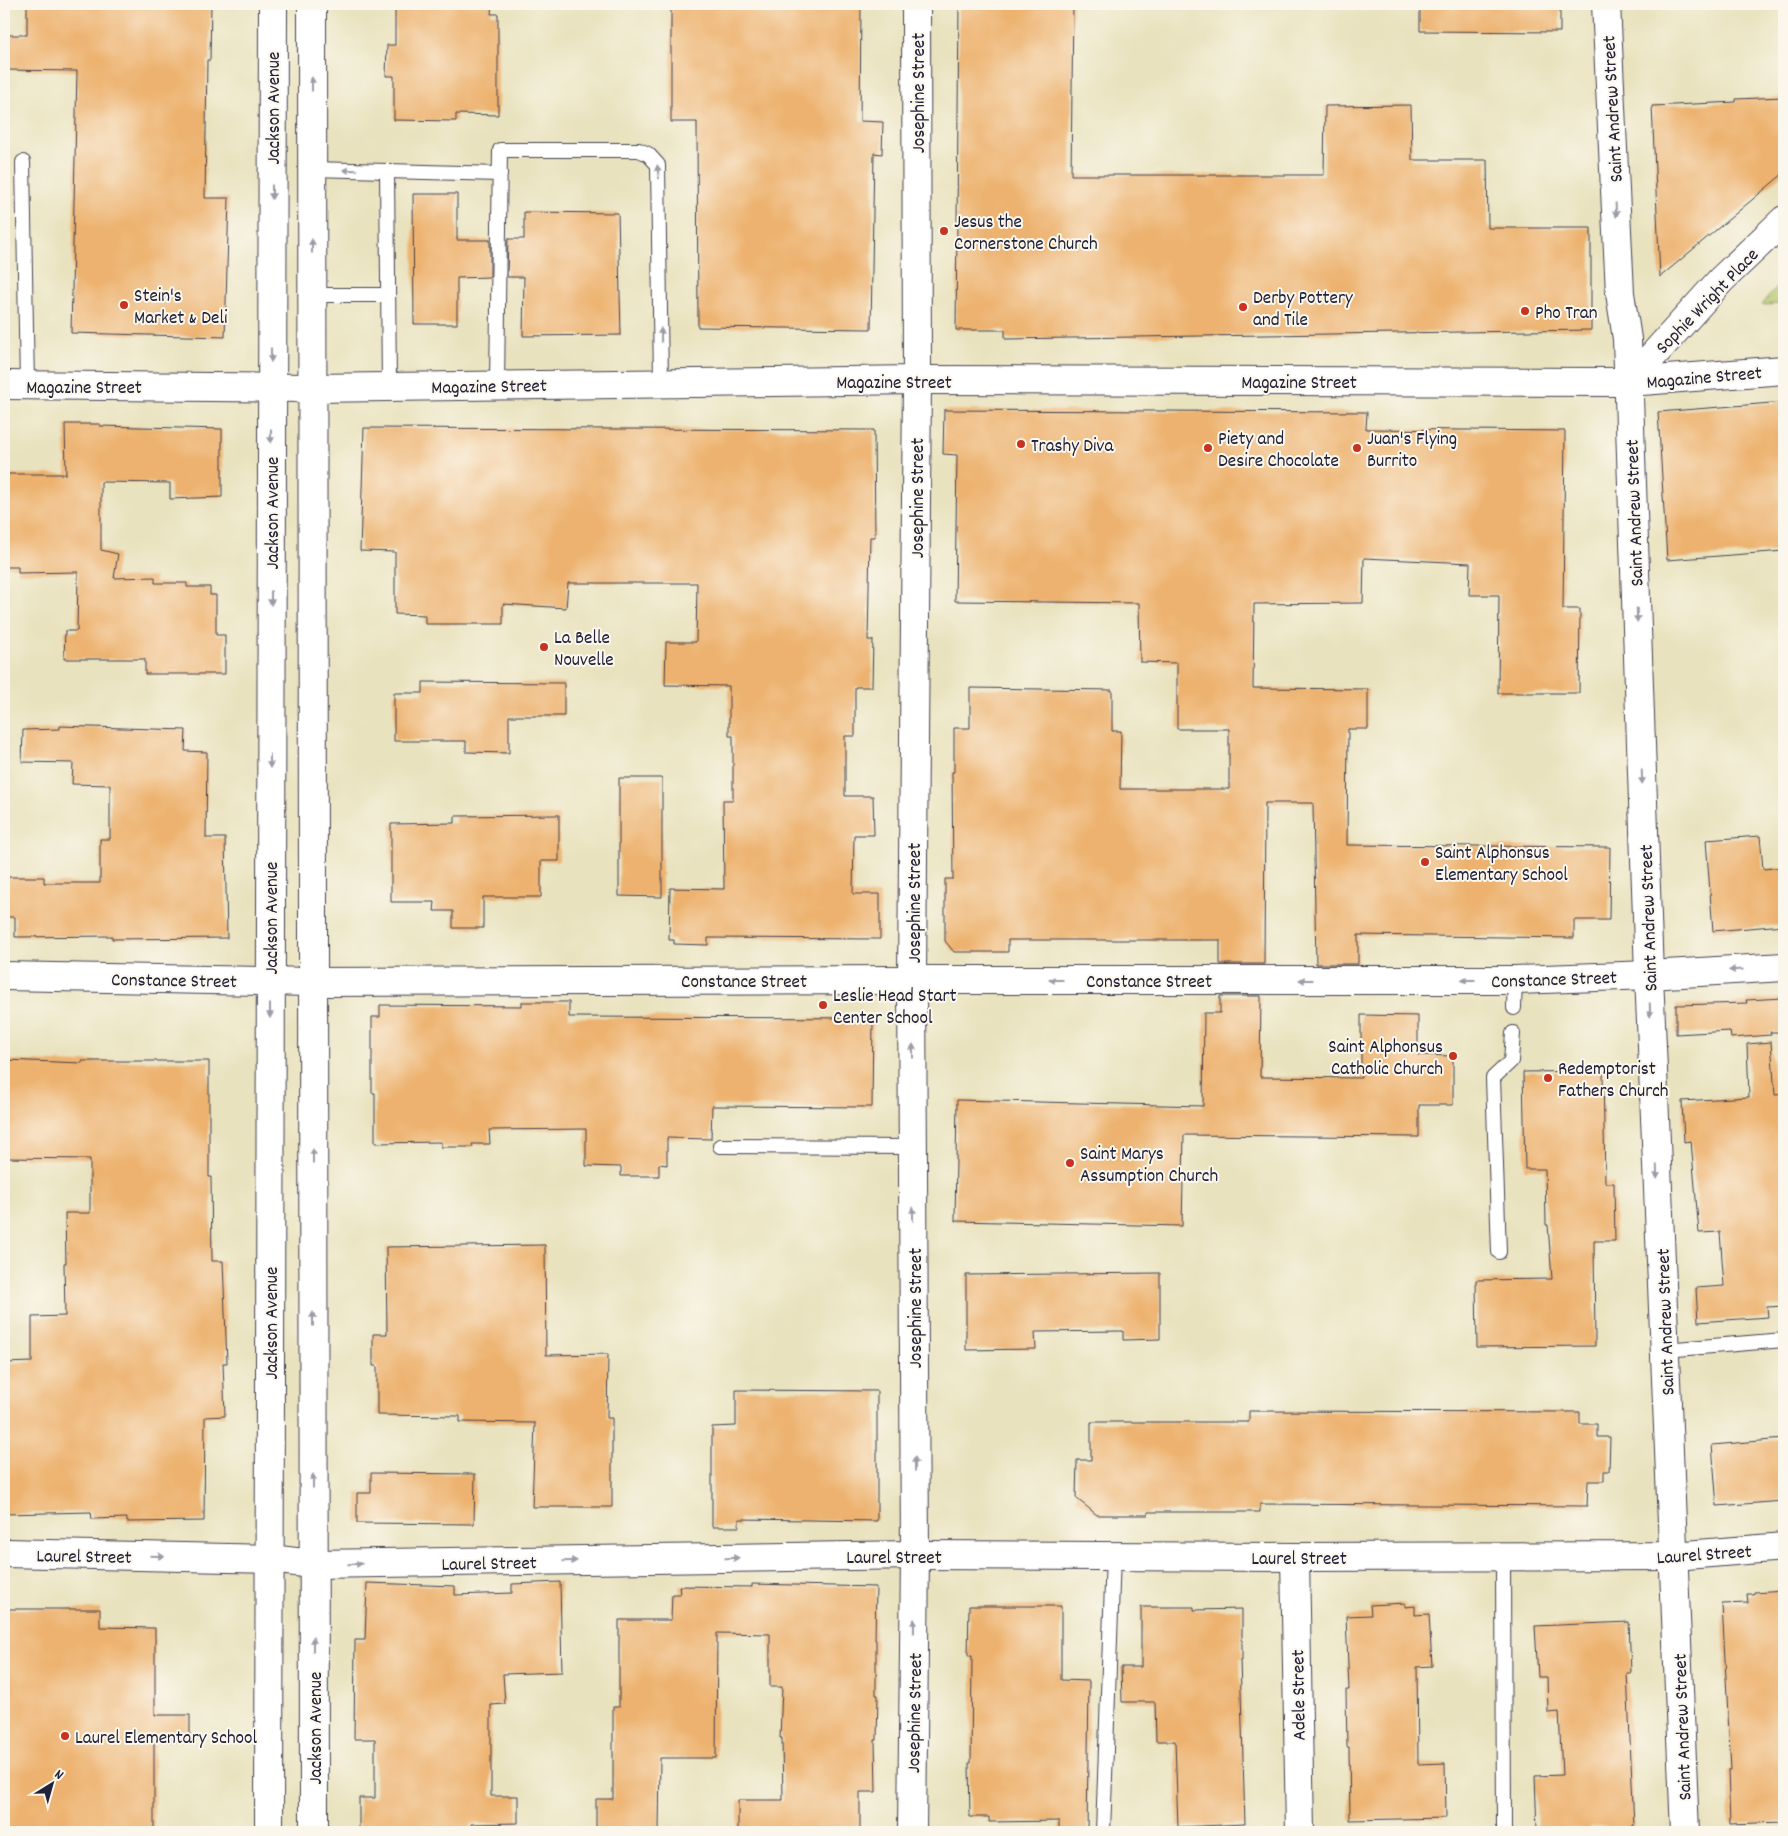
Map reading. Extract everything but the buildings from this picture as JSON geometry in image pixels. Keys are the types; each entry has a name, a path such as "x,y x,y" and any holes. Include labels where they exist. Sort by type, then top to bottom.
{"street":[{"name":"Jackson Avenue","path":"269,1832 273,4"},
{"name":"Jackson Avenue","path":"312,4 314,1832"},
{"name":"Josephine Street","path":"912,1832 915,1555 912,980 917,380 916,4"},
{"name":"Saint Andrew Street","path":"1606,4 1620,293 1627,339 1629,382 1649,975 1685,1832"},
{"name":"Sophie Wright Place","path":"1629,382 1721,280 1784,220"},
{"name":"Magazine Street","path":"15,385 312,388 917,380 1629,382 1784,370"},
{"name":"Constance Street","path":"4,976 313,982 1515,980 1784,967"},
{"name":"Laurel Street","path":"4,1553 270,1559 313,1564 915,1555 1674,1556 1784,1547"},
{"name":"Adele Street","path":"1295,1557 1300,1832"}],"lane":[{"path":"497,386 500,150 639,150 648,154 658,165 662,383"},
{"path":"15,385 22,162"},
{"path":"312,169 500,174"},
{"path":"387,171 389,386"},
{"path":"312,295 387,295"},
{"path":"1514,1008 1515,980"},
{"path":"1499,1252 1493,1078 1511,1061 1513,1033"},
{"path":"720,1146 913,1147"},
{"path":"1665,1350 1784,1340"},
{"path":"1103,1832 1113,1556"},
{"path":"1504,1557 1504,1832"}],"green space":[{"path":"1784,278 1784,304 1762,305"}],"place":[{"name":"Jesus the Cornerstone Church","path":"944,231"},
{"name":"Stein's Market & Deli","path":"124,305"},
{"name":"Derby Pottery and Tile","path":"1243,307"},
{"name":"Pho Tran","path":"1525,311"},
{"name":"Trashy Diva","path":"1021,444"},
{"name":"Piety and Desire Chocolate","path":"1208,448"},
{"name":"Juan's Flying Burrito","path":"1357,448"},
{"name":"La Belle Nouvelle","path":"544,647"},
{"name":"Saint Alphonsus Elementary School","path":"1425,862"},
{"name":"Leslie Head Start Center School","path":"823,1005"},
{"name":"Saint Alphonsus Catholic Church","path":"1453,1056"},
{"name":"Redemptorist Fathers Church","path":"1548,1078"},
{"name":"Saint Marys Assumption Church","path":"1070,1163"},
{"name":"Laurel Elementary School","path":"65,1736"}]}
